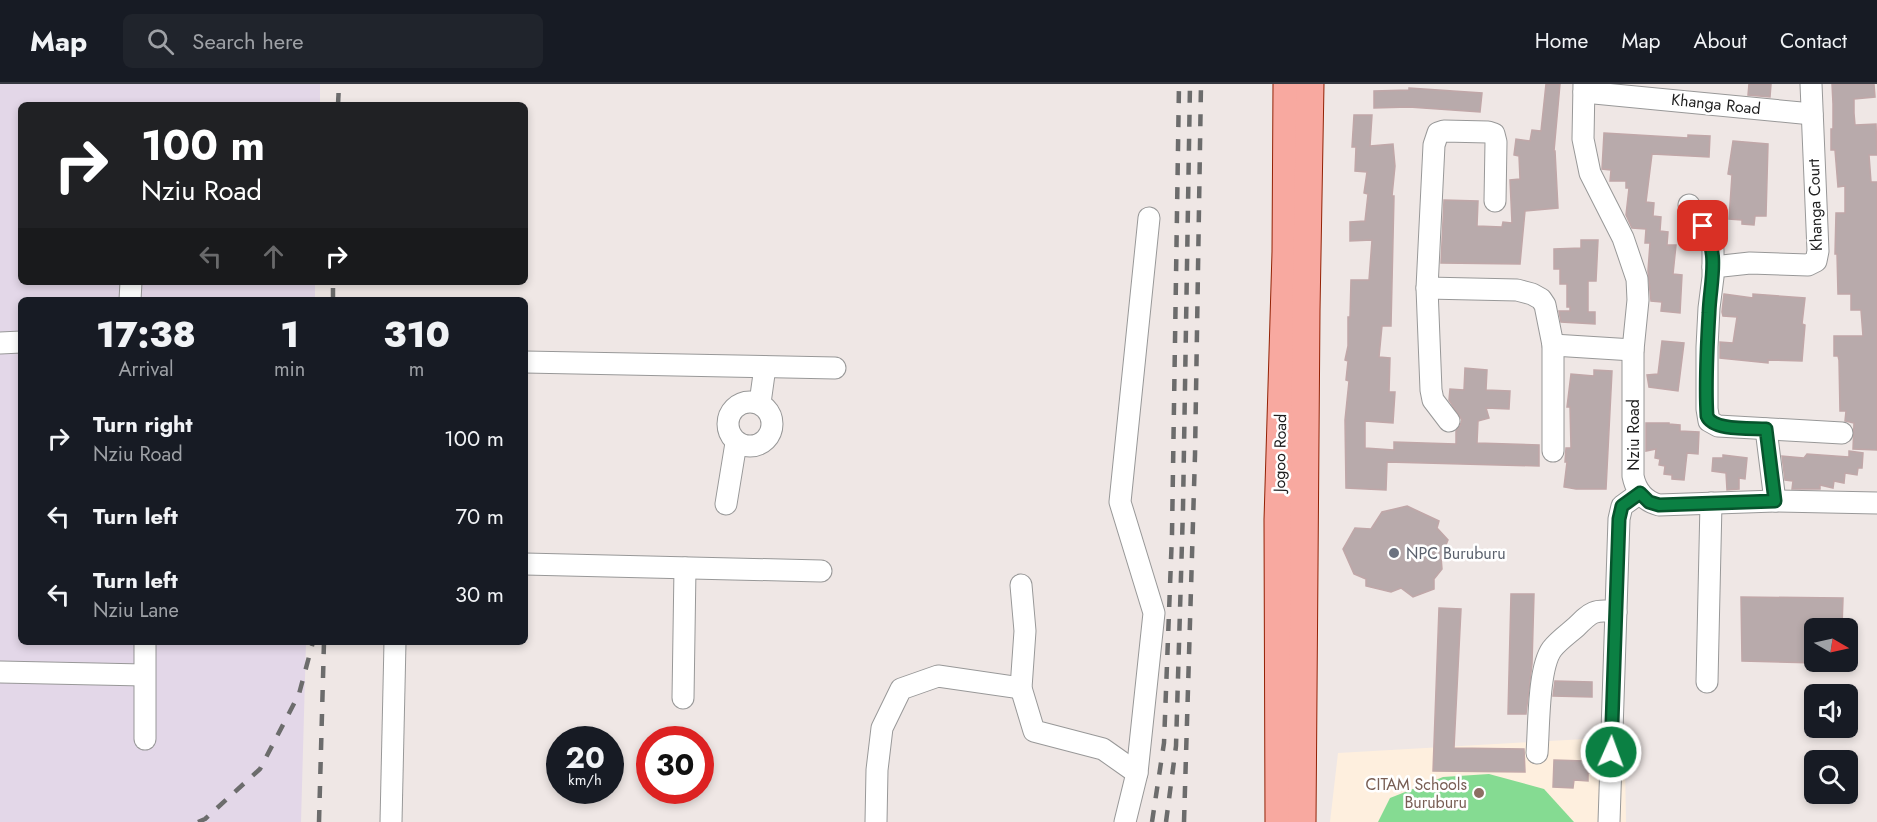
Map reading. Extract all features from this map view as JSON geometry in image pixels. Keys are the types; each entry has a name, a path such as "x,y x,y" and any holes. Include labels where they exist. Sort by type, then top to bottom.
{"main road":[{"name":"Jogoo Road","path":"1279,822 1278,520 1286,252 1287,84"},
{"name":"Jogoo Road","path":"1302,822 1305,334 1310,84"}],"street":[{"name":"Khanga Court","path":"1713,267 1750,263 1808,265 1816,261 1818,251 1811,84"},
{"name":"Khanga Road","path":"1584,88 1812,114"},
{"name":"Nziu Road","path":"1584,88 1584,139 1590,173 1623,238 1637,279 1638,300 1633,350 1632,476 1640,493 1649,502 1659,505 1775,501 1877,503"},
{"path":"1449,421 1433,400 1431,390 1427,288 1434,145 1438,133 1444,131 1494,134 1496,142 1495,201"},
{"path":"1689,205 1709,236 1713,250 1708,329 1707,416 1709,421 1718,426 1842,433"},
{"path":"1125,822 1137,773 1154,613 1120,502 1149,218"},
{"path":"1427,288 1497,288 1517,290 1541,299 1545,305 1553,345 1553,451"},
{"path":"0,343 18,342"},
{"path":"1553,345 1633,350"},
{"path":"528,362 835,369"},
{"path":"760,403 765,367"},
{"path":"726,504 736,443 727,428 730,412 743,402 760,403 770,414 772,429 764,442 750,447 736,443"},
{"path":"1766,429 1775,501"},
{"path":"1609,822 1621,513 1622,506 1640,493"},
{"path":"1707,682 1712,503"},
{"path":"528,564 821,571"},
{"path":"683,698 685,568"},
{"path":"1021,585 1025,631 1021,688 1034,731 1103,749 1137,773"},
{"path":"1537,753 1544,669 1548,655 1553,647 1590,614 1602,610 1616,612"},
{"path":"145,739 146,645"},
{"path":"391,822 395,645"},
{"path":"0,672 144,675"},
{"path":"876,822 877,770 882,728 901,689 938,676 1021,688"}],"shaded area":[{"path":"0,84 320,84 320,102 18,102 18,285 315,285 315,297 18,297 18,645 306,645 301,822 0,822"},
{"name":"CITAM Schools Buruburu","path":"1619,737 1625,764 1626,822 1330,822 1338,753"}],"green space":[{"path":"1489,774 1544,789 1574,822 1378,822 1390,798 1443,777"}],"building":[{"path":"1546,84 1560,84 1554,151 1558,208 1525,211 1520,264 1441,263 1444,200 1478,201 1477,226 1502,227 1503,222 1512,223 1510,180 1520,179 1519,156 1514,155 1516,139 1530,141 1532,130 1541,131"},
{"path":"1749,84 1771,84 1770,97 1748,95"},
{"path":"1832,84 1874,84 1875,97 1854,99 1854,113 1855,125 1876,124 1877,155 1869,155 1871,182 1877,182 1877,450 1853,449 1854,423 1845,421 1846,411 1840,411 1839,360 1838,356 1834,356 1834,336 1863,336 1861,310 1851,310 1851,294 1838,294 1837,254 1835,254 1836,213 1845,213 1845,186 1838,187 1835,150 1831,150"},
{"path":"1409,88 1482,93 1480,112 1409,107 1374,108 1374,91 1409,90"},
{"path":"1354,115 1372,115 1370,146 1393,144 1395,166 1392,196 1394,196 1391,326 1382,326 1379,357 1390,358 1389,392 1395,392 1393,423 1365,421 1365,448 1394,450 1394,442 1456,444 1456,431 1462,420 1449,400 1450,389 1464,390 1465,368 1487,370 1486,390 1510,391 1509,409 1486,408 1489,418 1478,421 1477,443 1539,445 1539,466 1387,462 1386,490 1346,488 1345,420 1349,381 1346,380 1348,361 1345,360 1348,346 1351,280 1369,280 1372,240 1350,241 1350,222 1365,221 1368,194 1364,193 1367,172 1355,171 1356,147 1352,147"},
{"path":"1604,133 1688,138 1688,135 1710,136 1709,157 1652,154 1646,202 1654,203 1653,216 1661,217 1660,231 1668,232 1667,245 1676,245 1673,274 1682,275 1680,313 1661,311 1662,302 1651,301 1648,271 1650,243 1645,243 1646,229 1632,228 1626,215 1629,188 1626,188 1626,181 1610,181 1611,170 1602,169"},
{"path":"1733,141 1768,144 1766,216 1755,216 1754,225 1742,224 1742,220 1729,219 1732,175 1728,174"},
{"path":"1581,240 1598,240 1596,281 1588,281 1588,312 1595,312 1595,324 1561,322 1559,311 1570,311 1570,307 1567,307 1567,284 1560,284 1560,269 1554,269 1554,249 1581,248"},
{"path":"1724,294 1753,298 1753,294 1805,298 1802,361 1768,360 1768,363 1720,358 1720,342 1733,343 1737,317 1723,316"},
{"path":"1662,341 1684,343 1678,391 1649,387 1647,375 1658,374"},
{"path":"1594,370 1612,371 1606,489 1564,487 1566,448 1571,448 1570,407 1567,407 1571,374 1594,376"},
{"path":"1646,423 1669,423 1680,425 1680,431 1699,432 1698,454 1687,453 1684,480 1672,479 1672,475 1664,474 1665,466 1659,465 1660,459 1655,458 1656,449 1646,451"},
{"path":"1849,451 1863,453 1862,468 1858,468 1857,475 1845,473 1844,483 1834,481 1833,488 1820,485 1820,489 1792,489 1793,481 1785,480 1782,456 1804,458 1807,454 1849,457"},
{"path":"1723,455 1747,458 1745,479 1739,478 1739,489 1727,490 1726,473 1712,471 1713,458 1723,458"},
{"name":"NPC Buruburu","path":"1407,506 1439,521 1437,528 1448,540 1441,557 1442,569 1434,579 1434,589 1413,597 1401,588 1391,592 1366,586 1366,579 1354,574 1343,549 1355,528 1371,529 1382,512"},
{"path":"1511,594 1534,594 1532,664 1526,714 1508,714"},
{"path":"1741,597 1843,598 1842,618 1804,618 1804,663 1742,661"},
{"path":"1439,608 1461,609 1454,748 1524,749 1525,772 1433,771"},
{"path":"1555,681 1592,682 1592,697 1553,696"},
{"path":"1587,740 1599,741 1598,774 1588,773 1588,781 1574,780 1573,788 1553,787 1554,760 1585,761"}],"railway":[{"path":"338,102 339,84"},
{"path":"1152,822 1164,743 1172,534 1179,84"},
{"path":"1166,822 1176,746 1183,508 1190,84"},
{"path":"1184,822 1195,455 1201,84"},
{"path":"333,285 333,297"},
{"path":"198,822 205,819 260,769 299,694 312,645"},
{"path":"319,822 324,645"}],"place":[{"name":"NPC Buruburu","path":"1394,553"},
{"name":"CITAM Schools Buruburu","path":"1479,793"}],"route":[{"path":"1611,752 1619,519 1622,506 1640,493 1649,502 1659,505 1775,501 1766,429 1718,426 1709,421 1707,416 1708,329 1713,285 1713,250 1703,226"}]}
